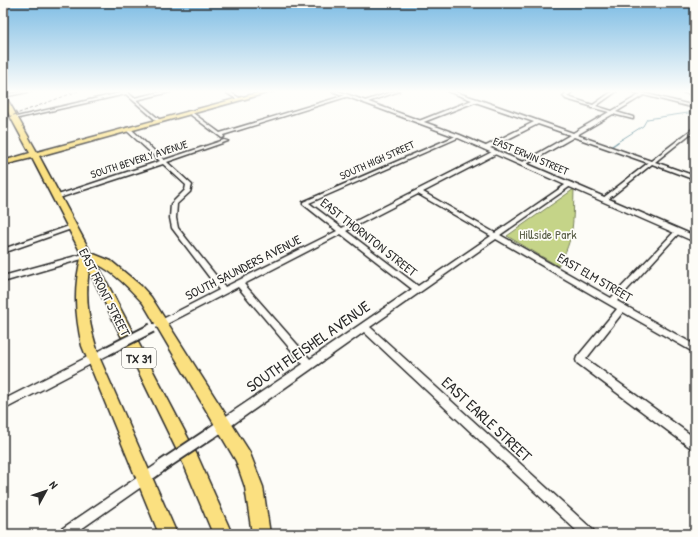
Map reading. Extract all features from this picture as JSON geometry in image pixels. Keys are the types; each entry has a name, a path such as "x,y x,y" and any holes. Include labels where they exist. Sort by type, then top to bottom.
{"main road":[{"path":"3,163 175,116"},
{"name":"EAST ERWIN STREET","path":"403,116 496,152 695,239"},
{"name":"EAST FRONT STREET","path":"14,118 87,255 191,461 223,534"},
{"path":"168,534 143,479 94,359 82,318 81,276 87,255 107,264 137,289 147,300 157,326 217,428 249,470 258,510 261,534"}],"street":[{"path":"14,118 22,116"},
{"path":"153,116 159,121"},
{"path":"194,116 219,135 281,116"},
{"path":"420,122 435,116"},
{"path":"521,116 695,178"},
{"path":"522,164 605,116"},
{"path":"626,116 632,118"},
{"path":"486,148 538,122"},
{"path":"605,199 695,128"},
{"path":"128,129 190,187 188,191 174,204 173,218 175,228 224,292"},
{"path":"687,134 695,137"},
{"name":"SOUTH BEVERLY AVENUE","path":"57,197 226,141 219,135"},
{"name":"SOUTH HIGH STREET","path":"305,203 458,136"},
{"name":"SOUTH SAUNDERS AVENUE","path":"3,405 496,152"},
{"name":"SOUTH FLEISHEL AVENUE","path":"64,534 570,184"},
{"name":"EAST ELM STREET","path":"419,192 695,349"},
{"name":"EAST THORNTON STREET","path":"305,203 418,290"},
{"path":"3,251 72,227"},
{"path":"613,302 678,232"},
{"path":"3,279 87,255"},
{"path":"240,284 309,364"},
{"path":"623,307 580,360 695,444"},
{"name":"EAST EARLE STREET","path":"364,327 589,534"}],"green space":[{"name":"Hillside Park","path":"574,189 572,229 568,247 558,266 507,236"}],"waterway":[{"path":"616,143 643,126 647,119 667,116"},
{"path":"612,146 618,142"}],"railway":[{"path":"3,119 11,116"}]}
